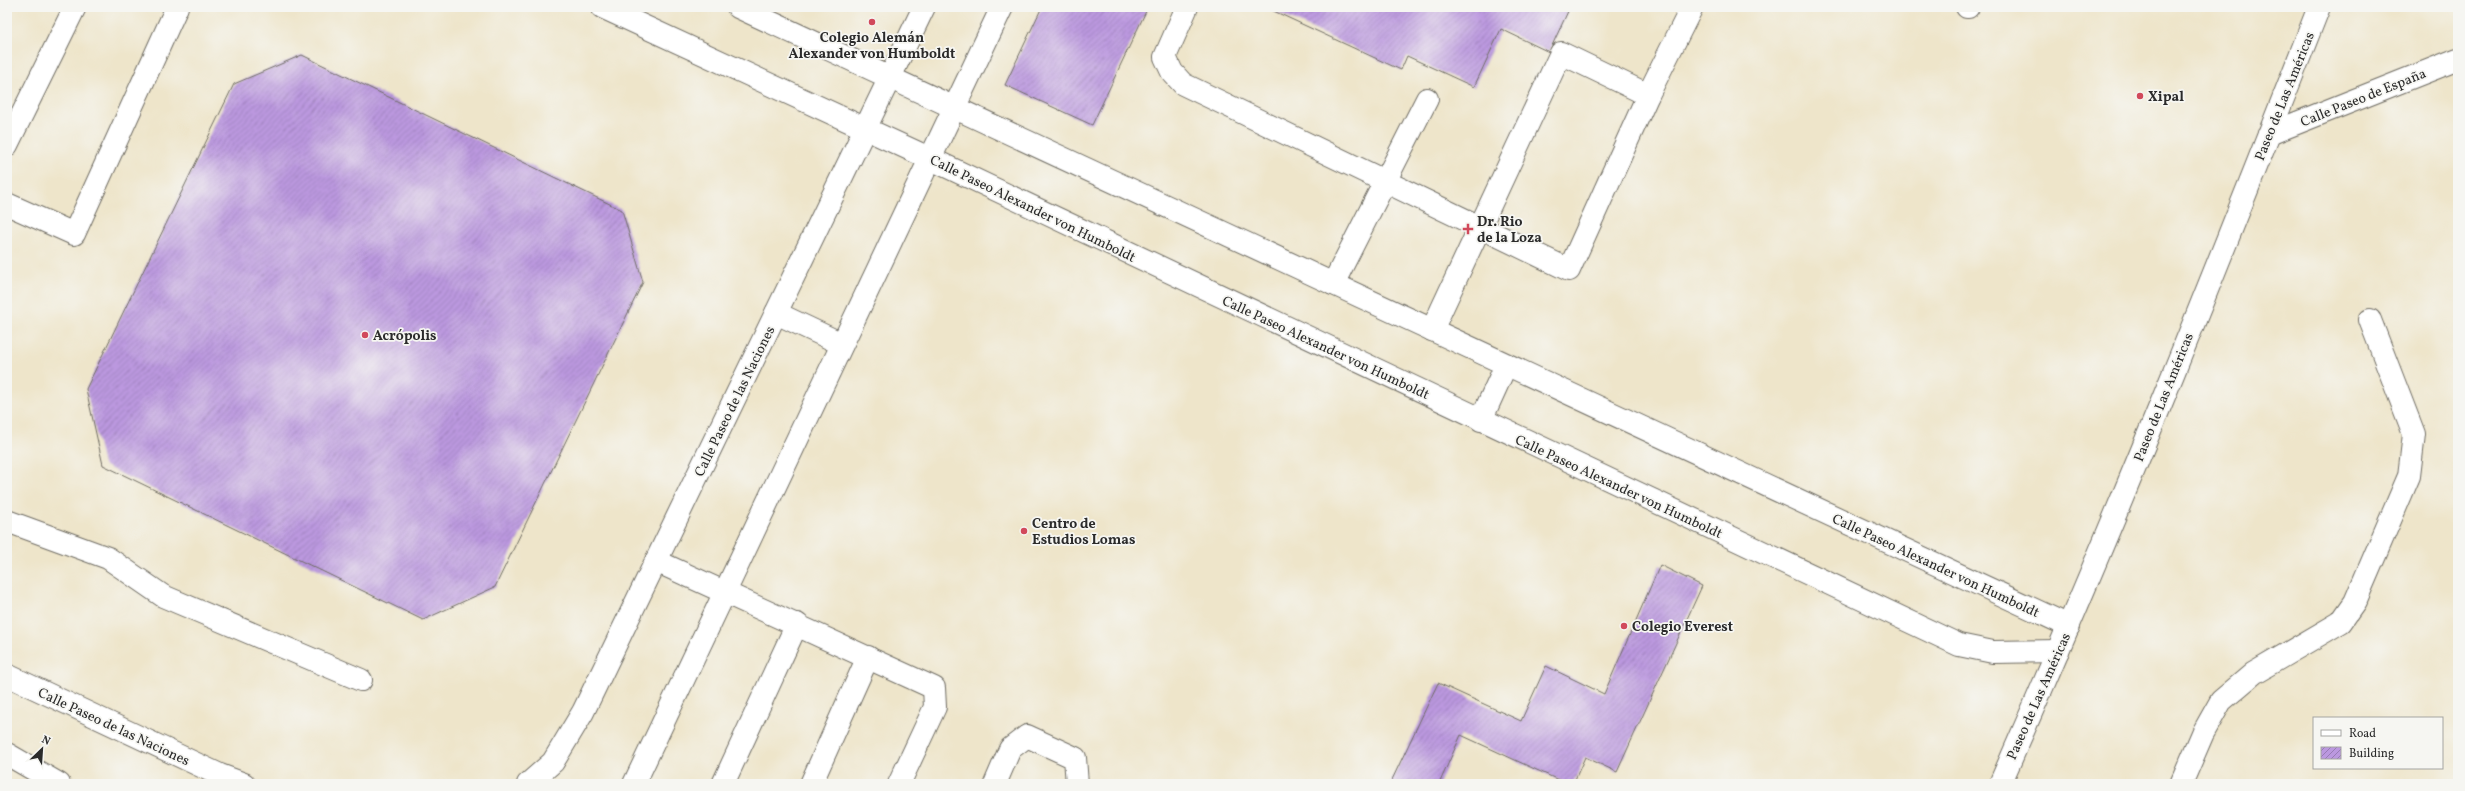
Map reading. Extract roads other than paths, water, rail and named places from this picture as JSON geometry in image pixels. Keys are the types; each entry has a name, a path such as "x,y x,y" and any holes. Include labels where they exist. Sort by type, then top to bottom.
{"street":[{"path":"7,145 75,7"},
{"path":"7,204 74,234 177,7"},
{"name":"Calle Paseo Alexander von Humboldt","path":"602,7 931,159 1959,645 1993,652 2058,651"},
{"name":"Calle Paseo Alexander von Humboldt","path":"738,7 2069,626"},
{"name":"Calle Paseo de las Naciones","path":"528,784 553,762 570,737 891,78 924,7"},
{"path":"634,784 724,591 931,159 1002,7"},
{"path":"1187,7 1165,57 1172,72 1183,84 1569,270 1648,95 1692,7"},
{"name":"Paseo de Las Américas","path":"2000,784 2069,626 2319,7"},
{"path":"1432,330 1561,53 1648,95"},
{"name":"Calle Paseo de España","path":"2269,134 2457,62"},
{"path":"1333,284 1427,99"},
{"path":"776,313 842,344"},
{"path":"2181,784 2203,733 2221,701 2254,673 2341,622 2354,602 2409,476 2414,434 2370,320"},
{"path":"1481,420 1506,365"},
{"path":"7,521 108,558 163,596 361,680"},
{"path":"656,561 797,624 934,688 935,707 899,784"},
{"path":"723,784 797,624"},
{"path":"811,784 868,657"},
{"name":"Calle Paseo de las Naciones","path":"7,675 220,775 244,784"},
{"path":"995,784 1010,749 1027,736 1076,758 1077,784"},
{"path":"7,754 59,784"}],"place":[{"name":"Colegio Alemán Alexander von Humboldt","path":"872,22"},
{"name":"Xipal","path":"2140,96"},
{"name":"Dr. Rio de la Loza","path":"1468,229"},
{"name":"Acrópolis","path":"365,335"},
{"name":"Centro de Estudios Lomas","path":"1024,531"},
{"name":"Colegio Everest","path":"1624,626"}]}
